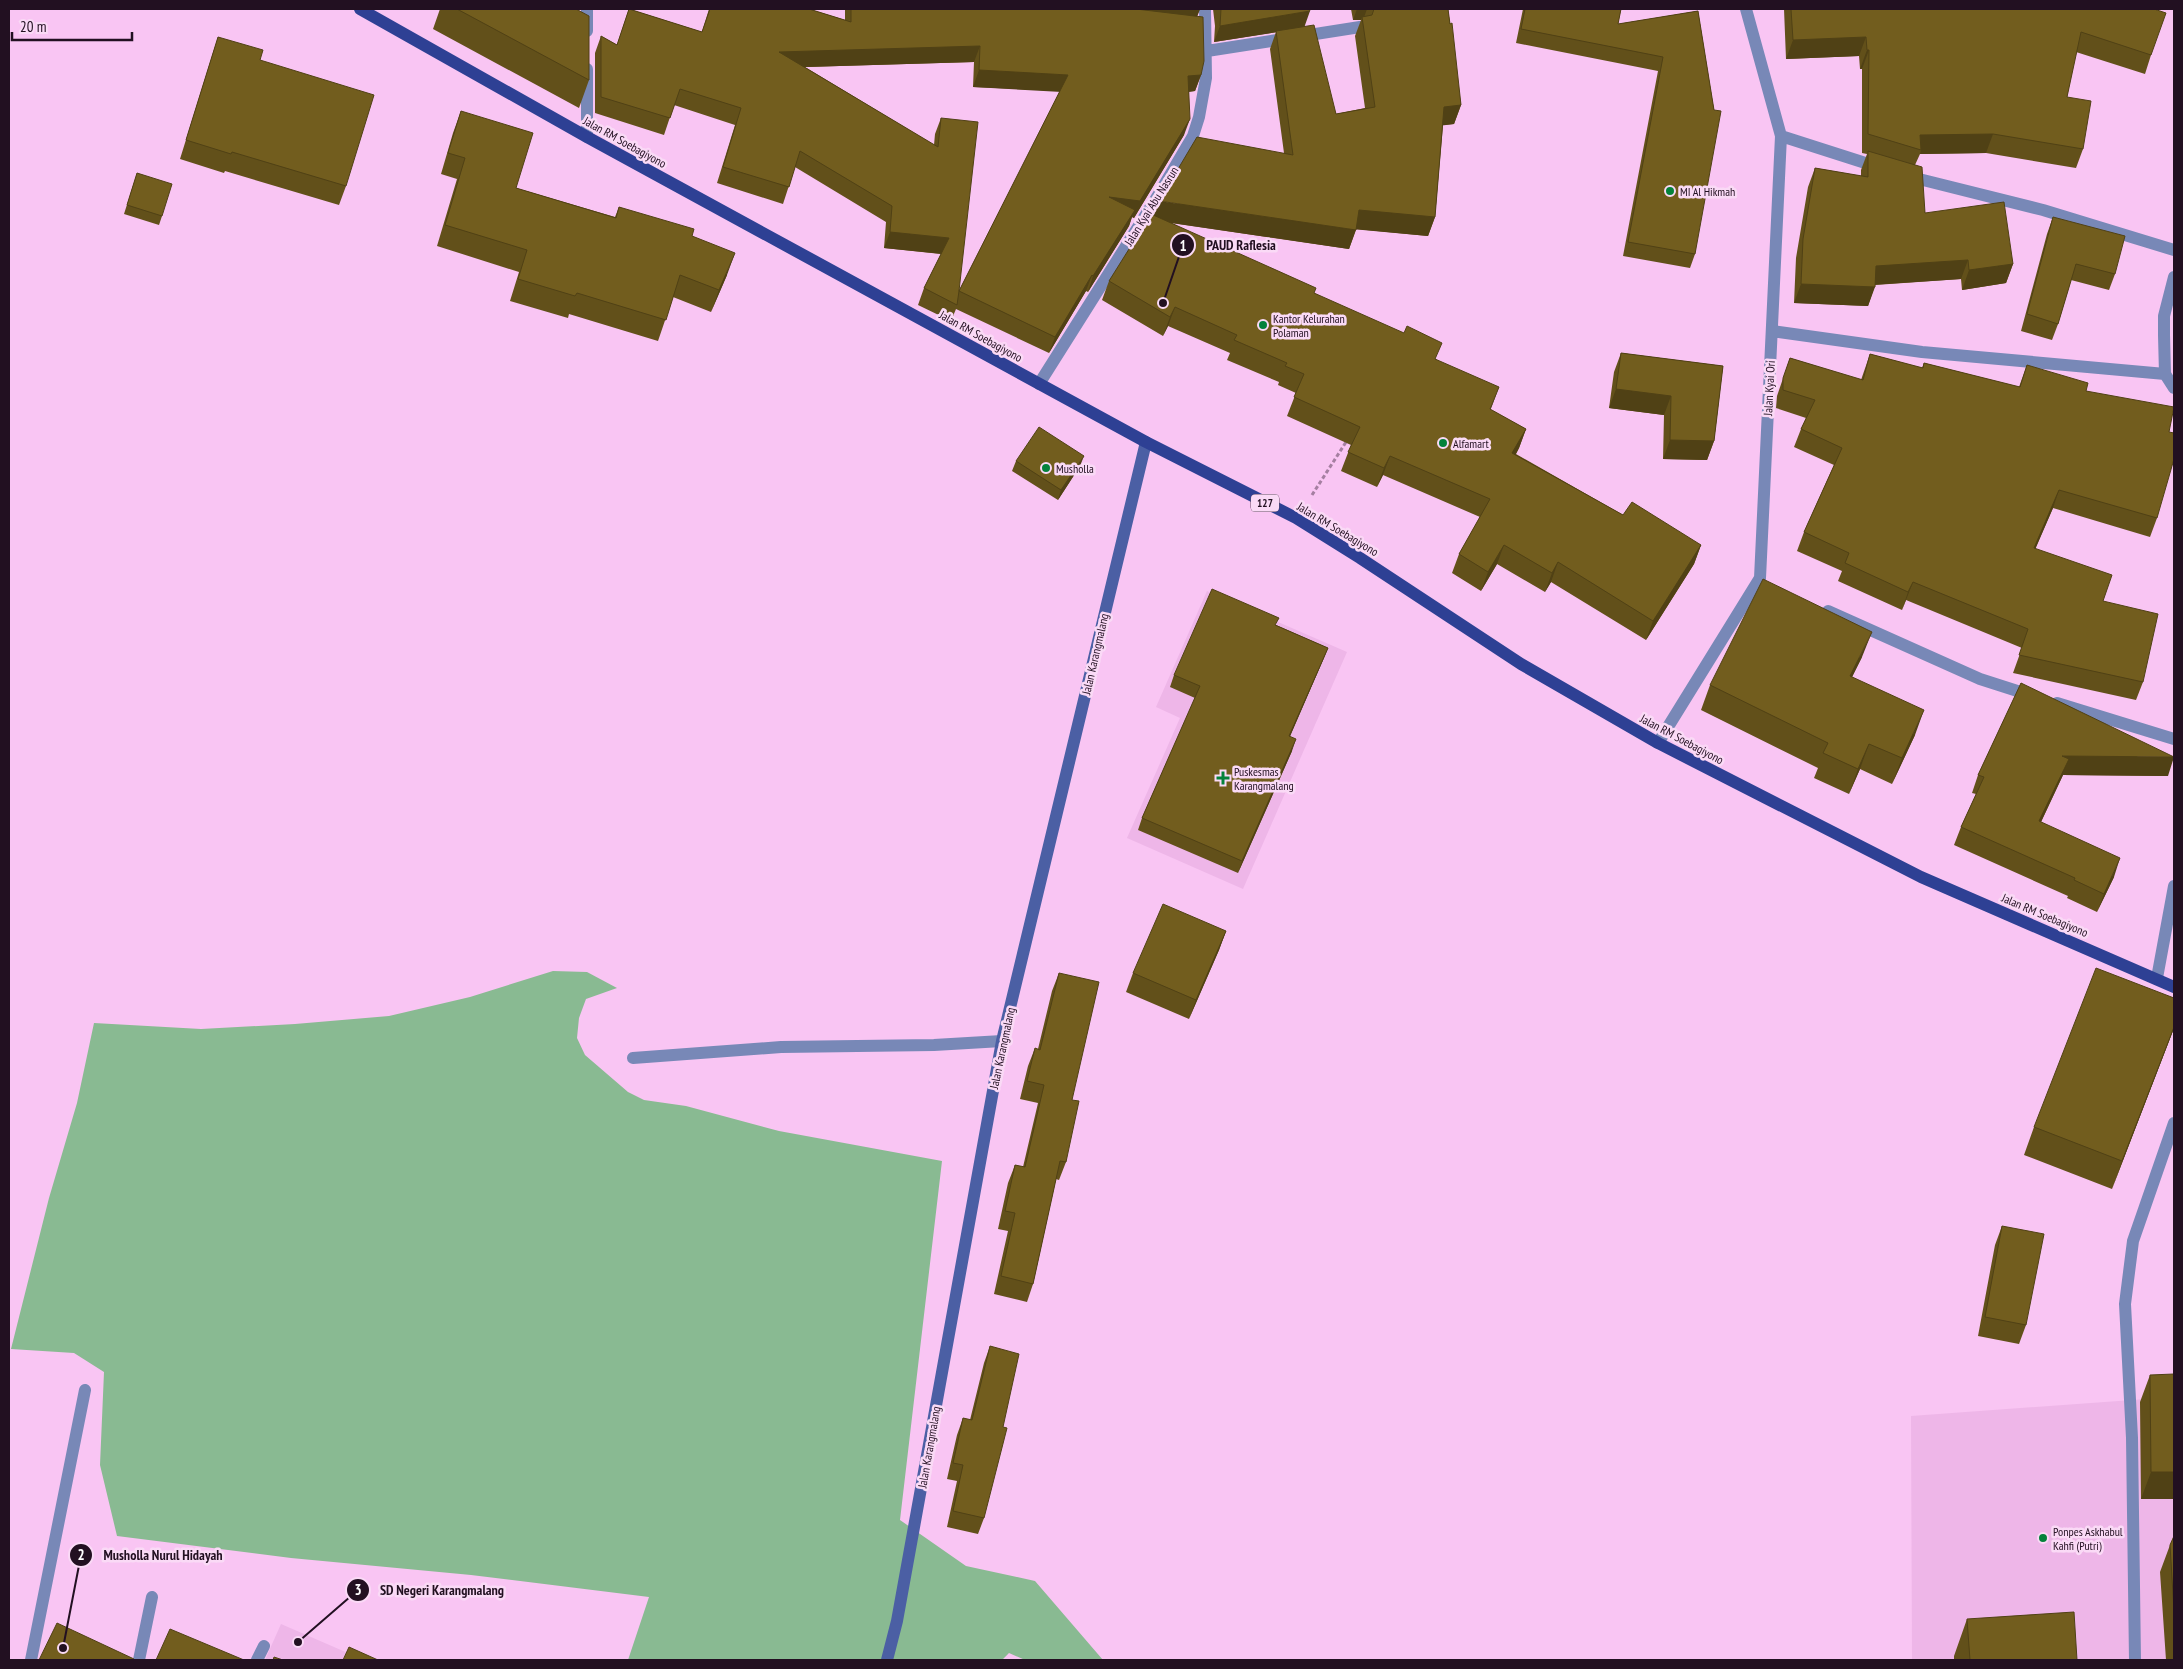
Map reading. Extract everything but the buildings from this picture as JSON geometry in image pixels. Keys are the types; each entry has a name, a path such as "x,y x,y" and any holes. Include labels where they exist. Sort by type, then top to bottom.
{"main road":[{"name":"Jalan RM Soebagiyono","path":"360,9 588,137 1039,384 1146,442 1296,518 1521,664 1658,743 1921,877 2174,986"}],"street":[{"name":"Jalan Kyai Abu Nasrun","path":"1039,384 1157,197 1193,136 1203,98 1207,51 1202,25 1205,9"},
{"name":"Jalan Kyai Ori","path":"1658,743 1765,580 1772,332 1781,136 1746,9"},
{"path":"584,10 587,42"},
{"path":"1207,51 1360,28"},
{"path":"587,61 588,137"},
{"path":"1781,136 1915,178 2043,210 2174,250"},
{"path":"2174,277 2164,316 2165,374 2174,388"},
{"path":"1772,332 1922,352 2165,374"},
{"name":"Jalan Karangmalang","path":"887,1660 897,1621 1002,1041 1146,442"},
{"path":"1818,607 1980,679 2174,740"},
{"path":"2157,978 2174,886"},
{"path":"633,1058 781,1047 934,1045 1002,1041"},
{"path":"2135,1660 2132,1438 2125,1304 2132,1241 2174,1124"},
{"path":"31,1660 86,1390"},
{"path":"139,1660 152,1597"},
{"path":"257,1660 264,1646"}],"path":[{"path":"1296,518 1352,430"}],"shaded area":[{"name":"Puskesmas Karangmalang","path":"1207,591 1347,652 1243,889 1127,838 1180,718 1156,707"},
{"name":"Ponpes Askhabul Kahfi (Putri)","path":"2174,1397 2174,1660 1912,1660 1911,1416"},
{"path":"281,1624 364,1660 265,1660"}],"green space":[{"path":"553,971 587,972 617,988 586,999 579,1018 577,1038 585,1055 628,1092 644,1100 686,1106 779,1131 942,1161 900,1520 966,1566 1035,1581 1103,1660 1025,1660 1009,1653 1002,1660 628,1660 649,1597 471,1575 291,1558 117,1536 100,1465 104,1372 74,1353 11,1349 49,1198 77,1103 94,1023 201,1029 389,1016 470,997"}],"place":[{"name":"MI Al Hikmah","path":"1670,191"},
{"name":"PAUD Raflesia","path":"1163,303"},
{"name":"Kantor Kelurahan Polaman","path":"1263,325"},
{"name":"Alfamart","path":"1443,443"},
{"name":"Musholla","path":"1046,468"},
{"name":"Puskesmas Karangmalang","path":"1223,778"},
{"name":"Ponpes Askhabul Kahfi (Putri)","path":"2043,1538"},
{"name":"SD Negeri Karangmalang","path":"298,1642"},
{"name":"Musholla Nurul Hidayah","path":"63,1648"}]}
